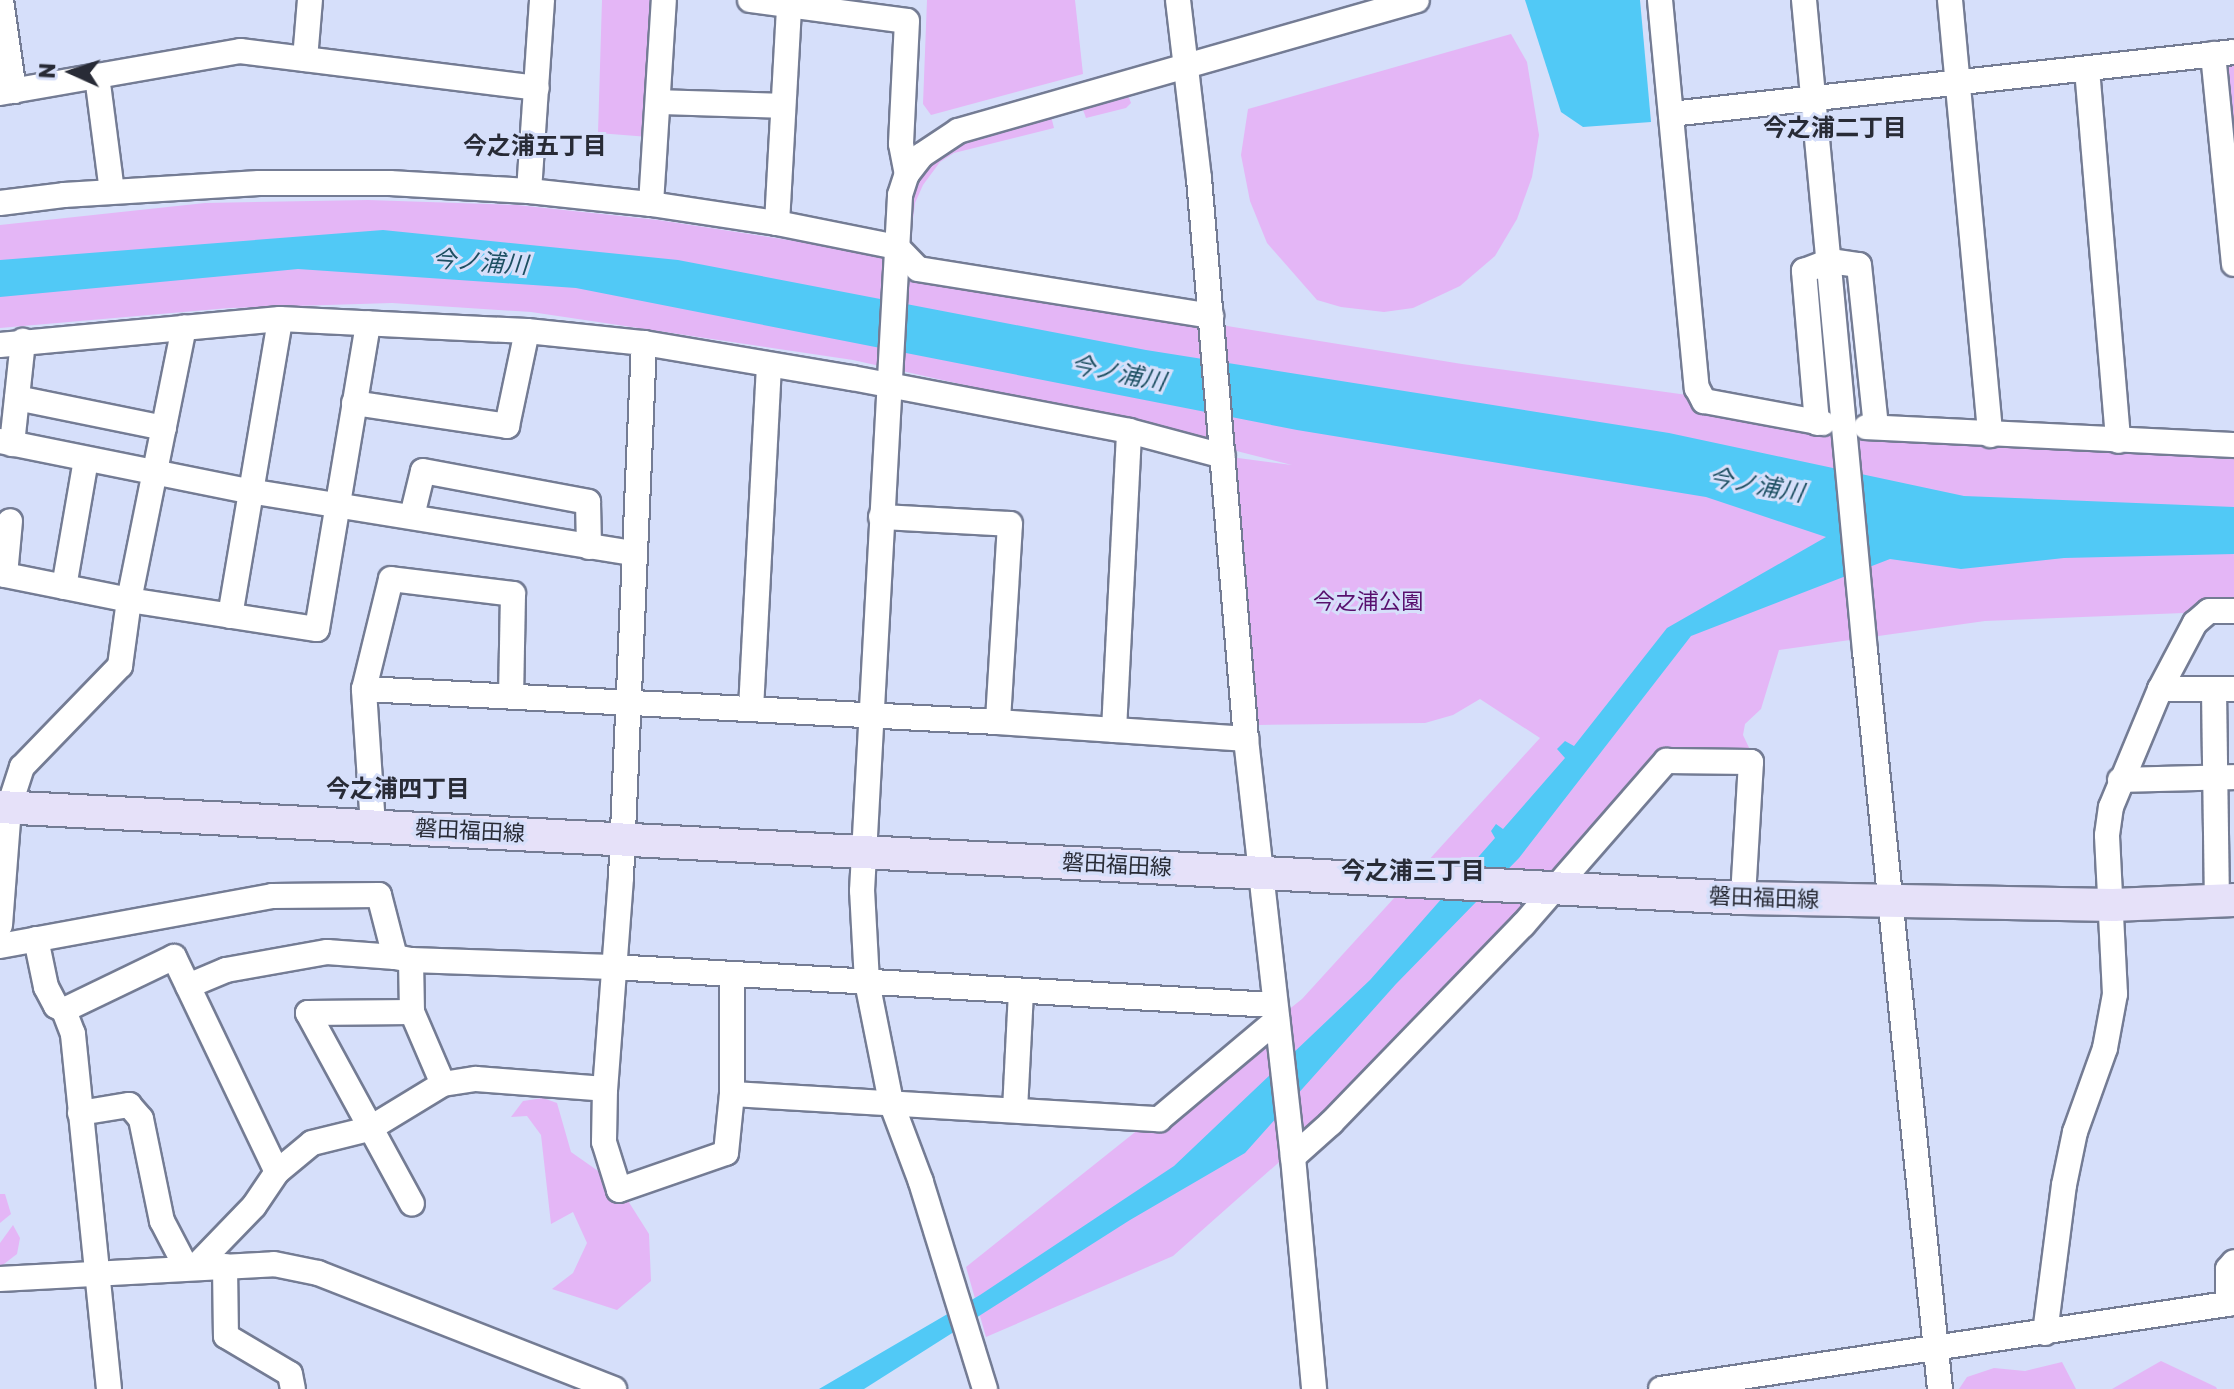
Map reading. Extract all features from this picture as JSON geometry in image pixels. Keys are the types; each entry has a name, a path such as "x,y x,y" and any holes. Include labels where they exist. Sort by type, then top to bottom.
{"main road":[{"name":"磐田福田線","path":"4,807 1743,898 2113,905 2226,900"}],"street":[{"path":"1,0 7,92 240,51 537,88"},
{"path":"305,59 310,0"},
{"path":"529,191 542,0"},
{"path":"651,204 664,0"},
{"path":"750,0 907,21 901,144 907,174"},
{"path":"1178,0 1199,178 1246,739 1292,1155 1314,1389"},
{"path":"985,1389 921,1182 891,1102 867,982 862,891 900,195 907,174 922,155 958,131 1417,0"},
{"path":"1660,0 1697,388 1704,401 1820,423 1804,271 1830,261"},
{"path":"1804,0 1830,261 1863,432 1865,651 1939,1348 1940,1389"},
{"path":"1950,0 1990,435"},
{"path":"777,223 789,5"},
{"path":"1671,114 2224,53 2234,264"},
{"path":"2087,69 2118,441"},
{"path":"97,76 112,191"},
{"path":"658,102 783,106"},
{"path":"0,203 112,191 259,183 390,183 529,191 651,204 777,223 896,256 918,269 1084,298 1212,325"},
{"path":"633,553 249,491 6,442 17,398 11,343 280,319 527,331 644,343 769,365 888,381 1222,448"},
{"path":"230,616 280,319"},
{"path":"10,521 2,575 129,600 317,629 368,323"},
{"path":"0,925 4,807 22,767 120,666 129,600 184,327"},
{"path":"354,403 507,426 527,331"},
{"path":"644,343 621,839 605,1089 604,1142 619,1190 726,1153 732,1094 732,976"},
{"path":"751,709 769,365"},
{"path":"17,398 164,428"},
{"path":"1114,730 1129,431"},
{"path":"1863,432 2234,445"},
{"path":"64,587 86,460"},
{"path":"412,516 423,471 588,502 589,547"},
{"path":"881,517 1010,524 998,722"},
{"path":"373,826 364,689 391,579 513,594 511,696"},
{"path":"2045,1333 2064,1185 2075,1132 2105,1048 2115,994 2113,905 2107,835 2120,780 2160,689 2195,623 2209,611 2234,611"},
{"path":"364,689 872,718 998,722 1246,739"},
{"path":"2160,689 2224,689 2226,900"},
{"path":"1292,1155 1353,1101 1539,887 1659,765 1676,758 1751,762 1743,898"},
{"path":"2120,780 2226,777"},
{"path":"0,946 272,896 379,895 403,958 412,1012 443,1084"},
{"path":"36,939 46,987 56,1006 64,1010 73,1034 109,1389"},
{"path":"188,986 226,970 327,952 1021,992 1277,1022"},
{"path":"64,1010 174,957 277,1172"},
{"path":"1015,1110 1021,992"},
{"path":"412,1012 308,1013 412,1204"},
{"path":"732,1094 1159,1119 1277,1022"},
{"path":"191,1266 254,1206 277,1172 312,1143 369,1129 443,1084 476,1079 605,1089"},
{"path":"80,1113 129,1105 141,1119 162,1221 191,1266"},
{"path":"1661,1389 1786,1380 1939,1348 2231,1304 2228,1269 2234,1262"},
{"path":"0,1279 191,1266 274,1264 318,1273 614,1389"},
{"path":"225,1266 226,1336 290,1374 293,1389"}],"green space":[{"path":"602,0 660,0 649,137 598,133"},
{"path":"927,0 1075,0 1083,74 931,115 923,104"},
{"path":"1511,34 1527,62 1539,135 1532,177 1517,219 1495,256 1460,286 1413,308 1384,312 1341,307 1317,300 1267,243 1250,201 1241,155 1248,109"},
{"path":"2234,63 2234,190 2224,64"},
{"path":"1128,95 1131,103 1126,108 1086,118 1082,107"},
{"path":"1051,116 1054,128 954,153 940,162 923,185 915,203 909,251 907,204 926,163 942,148"},
{"name":"今之浦公園","path":"368,200 517,205 658,220 847,249 1128,310 1462,364 1972,434 2234,445 2234,611 1985,621 1779,650 1761,709 1745,724 1743,735 1752,754 1676,756 1443,1017 1173,1256 986,1337 966,1267 1302,999 1540,738 1480,699 1453,715 1425,723 1259,725 1223,456 1292,465 1071,409 853,360 531,312 392,303 229,308 0,328 0,225 205,203"},
{"path":"543,1098 557,1103 571,1152 618,1185 649,1234 651,1281 617,1310 552,1289 573,1273 587,1243 573,1212 551,1224 541,1135 527,1116 511,1117 523,1101"},
{"path":"0,1194 5,1194 11,1214 0,1223"},
{"path":"13,1225 20,1238 17,1254 0,1267 0,1243"},
{"path":"2161,1361 2216,1387 2217,1389 2112,1389"},
{"path":"2062,1362 2076,1389 1959,1389 1967,1377 1994,1368 2025,1371"}],"water":[{"path":"1525,0 1640,0 1651,122 1583,127 1561,112"},
{"name":"今ノ浦川","path":"383,230 678,260 1146,350 1669,433 1964,496 2234,507 2234,554 2064,558 1961,569 1890,559 1691,636 1519,858 1396,984 1245,1153 1130,1220 864,1389 819,1389 980,1295 1174,1166 1370,980 1495,838 1491,831 1496,824 1503,829 1565,758 1557,749 1565,741 1574,746 1667,628 1826,537 1706,497 1297,430 576,288 298,269 0,297 0,260"}],"district":[{"name":"今之浦二丁目","path":"1835,129"},
{"name":"今之浦五丁目","path":"535,147"},
{"name":"今之浦四丁目","path":"398,790"},
{"name":"今之浦三丁目","path":"1413,872"}]}
